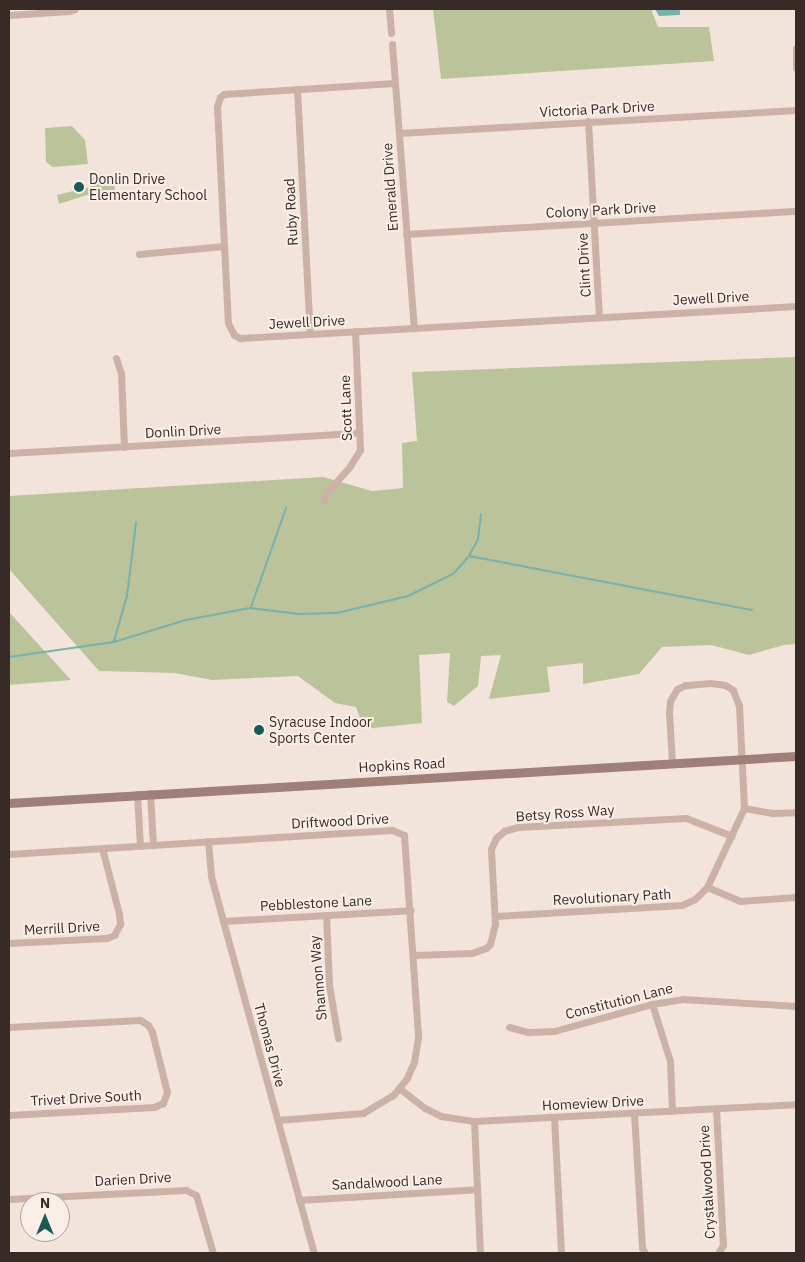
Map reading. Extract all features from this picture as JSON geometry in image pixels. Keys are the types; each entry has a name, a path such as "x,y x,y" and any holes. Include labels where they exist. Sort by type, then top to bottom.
{"street":[{"path":"9,15 18,12 69,11 74,9"},
{"path":"389,9 391,33"},
{"name":"Emerald Drive","path":"392,44 414,328"},
{"path":"796,48 796,68"},
{"name":"Jewell Drive","path":"394,83 224,94 218,103 228,323 234,335 240,338 796,306"},
{"name":"Ruby Road","path":"297,89 310,334"},
{"name":"Victoria Park Drive","path":"399,133 796,110"},
{"name":"Clint Drive","path":"588,122 599,317"},
{"name":"Colony Park Drive","path":"406,234 796,211"},
{"path":"139,254 224,246"},
{"name":"Scott Lane","path":"324,501 326,493 358,456 359,433 355,332"},
{"path":"116,358 121,373 124,447"},
{"name":"Donlin Drive","path":"9,453 359,433"},
{"name":"Revolutionary Path","path":"495,916 682,905 695,899 707,887 744,808 740,706 736,694 726,685 710,683 684,685 677,689 670,701 672,762"},
{"name":"Hopkins Road","path":"9,803 150,793 796,756"},
{"path":"150,793 153,845"},
{"path":"137,794 140,846"},
{"path":"744,808 773,813 796,812"},
{"name":"Betsy Ross Way","path":"414,956 479,951 490,944 494,935 495,916 491,849 496,838 504,831 518,827 686,818 732,836"},
{"name":"Driftwood Drive","path":"9,854 392,830 404,835 407,843 414,956 417,1047 414,1062 400,1088 384,1102 363,1114 278,1120"},
{"name":"Thomas Drive","path":"208,841 211,876 314,1253"},
{"name":"Merrill Drive","path":"9,943 107,938 114,936 120,924 119,914 102,848"},
{"path":"707,887 740,901 796,897"},
{"name":"Pebblestone Lane","path":"223,921 411,910"},
{"name":"Shannon Way","path":"326,915 329,985 338,1038"},
{"name":"Constitution Lane","path":"509,1027 528,1032 554,1030 652,1004 683,999 796,1006"},
{"path":"652,1004 670,1061 672,1111"},
{"name":"Trivet Drive South","path":"9,1027 130,1019 145,1022 152,1032 167,1092 163,1104 154,1107 9,1115"},
{"name":"Homeview Drive","path":"400,1088 425,1108 441,1116 474,1121 796,1104"},
{"name":"Crystalwood Drive","path":"716,1108 723,1245 718,1253"},
{"path":"634,1113 642,1248 645,1253"},
{"path":"554,1118 561,1253"},
{"path":"474,1121 480,1253"},
{"name":"Sandalwood Lane","path":"299,1200 477,1189"},
{"name":"Darien Drive","path":"9,1199 186,1190 196,1195 212,1253"}],"green space":[{"path":"433,9 651,9 658,27 709,27 714,61 441,79"},
{"path":"72,126 85,140 88,164 53,167 46,162 45,128"},
{"path":"90,176 114,176 115,193 93,193 59,204 57,195 90,187"},
{"path":"796,357 796,644 784,645 749,655 711,645 662,647 639,674 583,684 583,663 547,667 550,692 489,699 501,655 481,656 478,686 454,706 447,702 450,653 419,655 422,723 364,729 356,707 335,703 298,676 212,680 175,673 99,671 9,569 9,496 323,477 372,491 403,488 402,443 417,441 412,372"},
{"path":"9,612 71,680 9,685"}],"water":[{"path":"655,9 680,9 680,15 659,16"}],"waterway":[{"path":"251,607 286,508"},
{"path":"469,556 478,539 481,514"},
{"path":"114,641 127,596 136,523"},
{"path":"9,657 114,642 186,620 250,608 299,614 337,613 408,596 453,574 469,556 752,610"}],"place":[{"name":"Donlin Drive Elementary School","path":"79,187"},
{"name":"Syracuse Indoor Sports Center","path":"259,730"}]}
